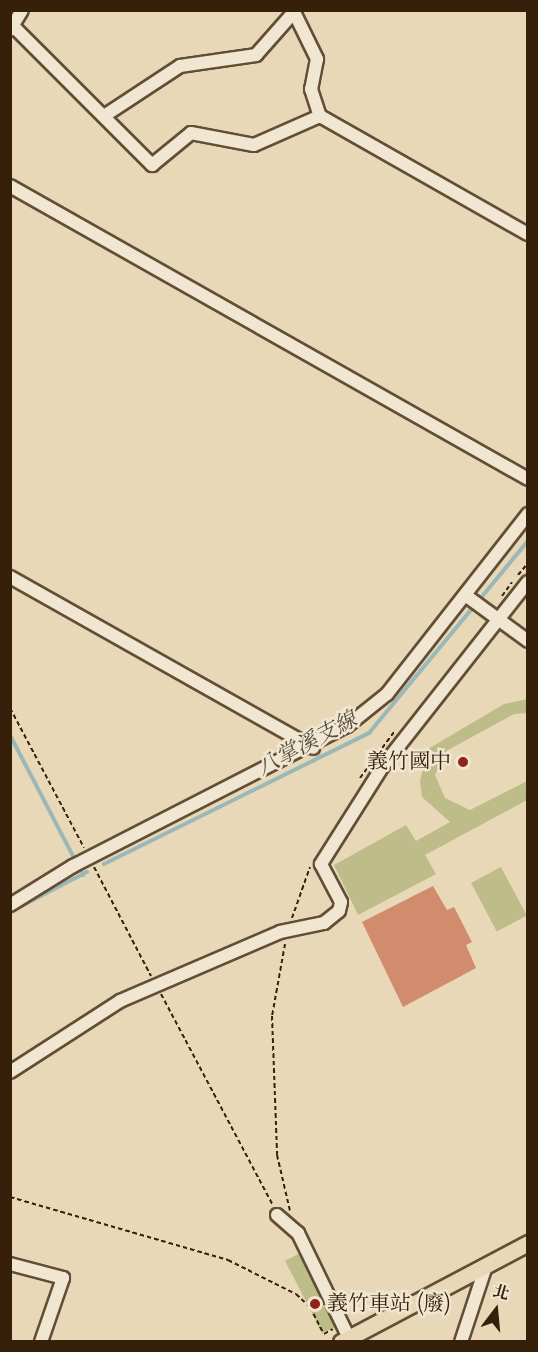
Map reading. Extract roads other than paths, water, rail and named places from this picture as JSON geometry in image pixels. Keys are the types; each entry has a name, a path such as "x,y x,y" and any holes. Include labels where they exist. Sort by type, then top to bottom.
{"main road":[{"path":"344,1335 485,1269 528,1243"}],"street":[{"path":"21,10 12,28 152,165 191,132 254,145 320,116"},
{"path":"104,116 180,66 256,55 294,11 317,59 311,89 320,116 528,234"},
{"path":"10,186 528,479"},
{"path":"10,905 73,866 89,862 313,748 387,694 468,597 528,514"},
{"path":"10,577 313,748"},
{"path":"10,1072 93,1016 271,936 324,923 339,911 341,902 321,864 383,766 528,582"},
{"path":"468,597 528,641"},
{"path":"277,1215 298,1233 344,1335"},
{"path":"10,1264 63,1278 40,1341"},
{"path":"461,1341 485,1269"}],"waterway":[{"name":"八掌溪支線","path":"104,864 369,733 528,541"},
{"path":"10,735 83,875"},
{"name":"八掌溪支線","path":"10,912 87,872"}],"place":[{"name":"義竹國中","path":"463,762"},
{"name":"義竹車站 (廢)","path":"315,1304"}]}
